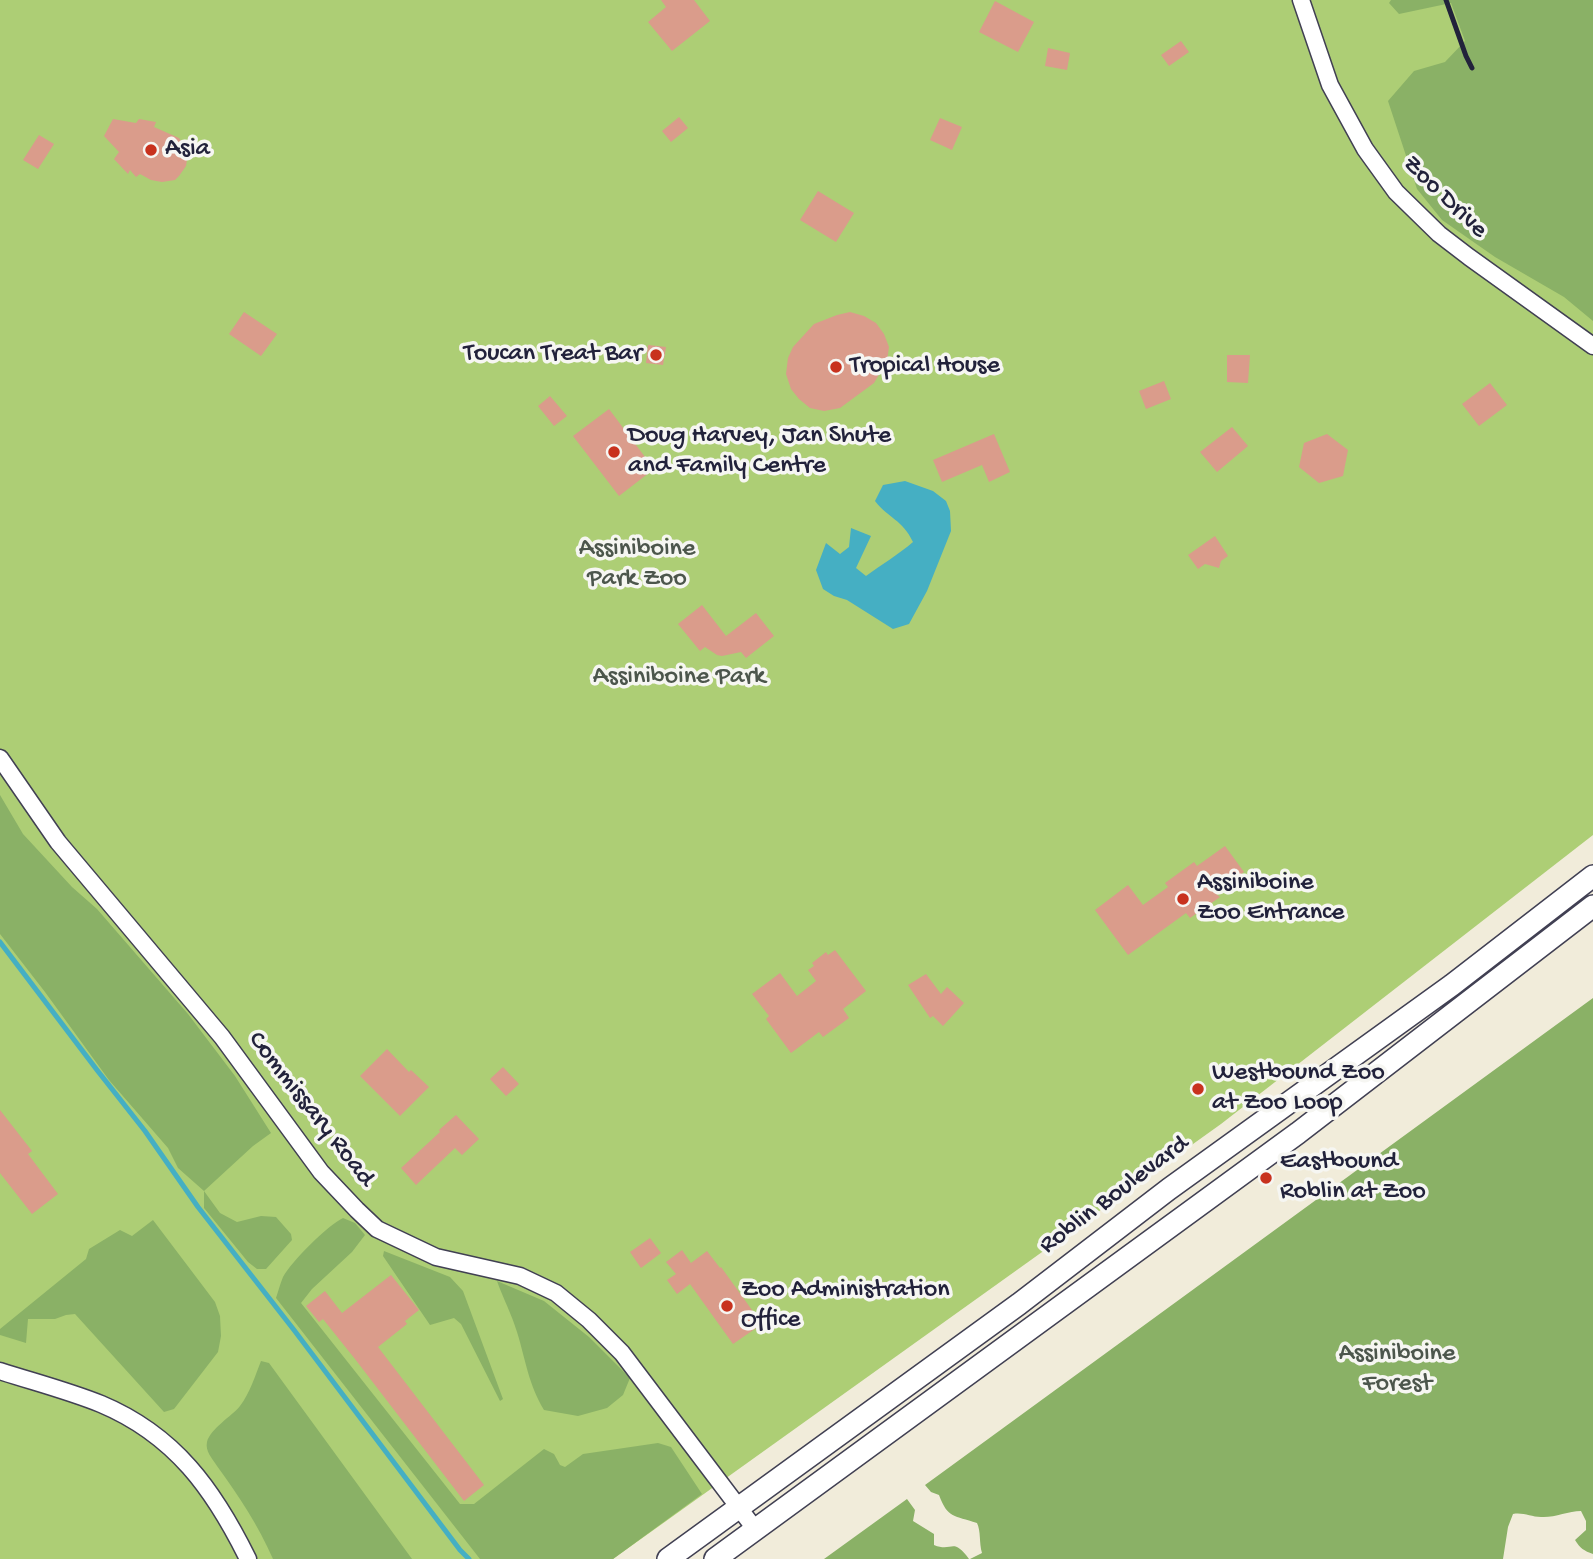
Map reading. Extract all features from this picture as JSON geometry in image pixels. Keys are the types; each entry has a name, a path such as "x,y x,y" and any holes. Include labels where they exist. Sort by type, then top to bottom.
{"main road":[{"name":"Roblin Boulevard","path":"668,1559 1018,1304 1169,1189 1432,999 1593,876"},
{"path":"715,1559 1298,1133 1593,906"}],"street":[{"name":"Zoo Drive","path":"1301,0 1330,85 1365,149 1396,192 1439,234 1593,346"},
{"name":"Commissary Road","path":"0,758 58,842 222,1037 321,1172 357,1210 377,1229 436,1257 520,1276 556,1293 589,1320 622,1353 755,1529"},
{"path":"0,1371 100,1404 157,1435 194,1471 211,1494 248,1559"}],"green space":[{"name":"Assiniboine Park","path":"0,0 1593,0 1593,835 1221,1124 613,1559 0,1559"},
{"path":"1391,0 1593,0 1593,321 1564,297 1495,257 1442,220 1417,189 1388,101 1414,71 1445,62 1465,41 1451,3 1399,14 1389,3"},
{"path":"0,795 23,834 72,887 97,909 188,1014 235,1076 271,1133 204,1191 178,1168 168,1148 109,1080 0,934"},
{"name":"Assiniboine Forest","path":"1593,998 1593,1554 1582,1549 1575,1540 1586,1530 1586,1521 1581,1511 1546,1517 1513,1514 1503,1559 970,1559 982,1553 977,1523 949,1512 939,1495 931,1492 925,1485"},
{"path":"204,1191 220,1213 237,1222 261,1216 276,1217 291,1234 292,1240 266,1269 257,1269 248,1262 204,1208"},
{"path":"343,1218 355,1223 365,1235 352,1252 312,1289 301,1303 460,1504 474,1504 544,1449 554,1454 560,1465 565,1467 583,1454 658,1443 671,1447 702,1494 613,1559 480,1559 276,1298 283,1277 294,1262"},
{"path":"153,1220 215,1302 220,1316 221,1336 218,1352 174,1409 164,1412 75,1314 55,1319 28,1319 26,1343 0,1335 0,1329 86,1259 89,1249 120,1230 132,1236"},
{"path":"384,1251 450,1277 463,1291 503,1399 500,1401 461,1324 454,1318 430,1325 383,1256"},
{"path":"497,1281 544,1301 589,1337 630,1378 623,1395 607,1408 578,1416 544,1410 531,1381 515,1326"},
{"path":"261,1361 269,1363 412,1559 273,1559 254,1523 211,1457 207,1445 212,1432 244,1401"},
{"path":"907,1499 915,1510 913,1521 934,1534 934,1545 959,1548 969,1559 824,1559"}],"water":[{"path":"905,481 933,491 946,501 950,511 951,531 927,591 909,624 893,629 847,600 823,589 816,570 826,543 840,554 849,547 851,528 871,536 856,568 866,576 913,542 904,528 875,501 883,485"}],"building":[{"path":"661,0 694,0 710,21 672,51 648,22 666,7"},
{"path":"995,1 1034,22 1018,52 979,32"},
{"path":"1181,41 1189,52 1169,66 1161,55"},
{"path":"1048,48 1070,53 1067,70 1045,66"},
{"path":"679,117 688,128 671,142 662,131"},
{"path":"940,118 962,127 952,150 930,140"},
{"name":"Asia","path":"113,119 136,123 139,119 156,122 154,127 179,138 186,148 187,160 179,176 175,180 162,182 140,174 136,177 130,170 128,174 114,159 119,152 104,136"},
{"path":"39,135 54,144 38,169 23,160"},
{"path":"818,191 854,213 836,242 800,220"},
{"path":"244,312 277,334 261,356 229,334"},
{"name":"Tropical House","path":"850,312 876,323 889,347 887,361 874,383 840,408 824,411 810,408 791,389 786,374 788,358 793,347 814,324"},
{"name":"Toucan Treat Bar","path":"648,345 666,347 663,365 646,363"},
{"path":"1227,355 1250,355 1248,383 1227,382"},
{"path":"1164,381 1171,399 1146,409 1139,391"},
{"path":"1490,383 1507,405 1479,426 1462,404"},
{"path":"550,396 567,416 554,426 538,406"},
{"name":"Doug Harvey, Jan Shute and Family Centre","path":"609,409 654,469 619,496 573,436"},
{"path":"1232,427 1248,446 1217,472 1200,452"},
{"path":"994,434 1010,472 989,482 982,465 942,482 933,460"},
{"path":"1327,434 1348,450 1343,476 1319,483 1299,467 1304,443"},
{"path":"1215,536 1228,556 1221,561 1219,568 1205,564 1198,569 1188,555"},
{"path":"702,605 726,636 756,613 774,636 746,658 741,652 722,656 705,647 700,651 678,624"},
{"name":"Assiniboine Zoo Entrance","path":"1225,846 1244,872 1215,893 1220,897 1190,918 1186,913 1128,955 1095,910 1128,885 1143,905 1168,887 1165,883 1194,862 1197,866"},
{"path":"835,950 866,991 843,1009 849,1018 823,1037 819,1032 791,1053 766,1019 769,1016 752,994 780,973 797,996 816,981 808,970 814,966 812,963 826,952 828,955"},
{"path":"926,974 941,994 947,987 964,1003 943,1026 933,1016 930,1018 908,985"},
{"path":"387,1049 409,1072 411,1070 429,1087 400,1116 360,1076"},
{"path":"503,1067 519,1084 506,1096 490,1079"},
{"path":"0,1110 32,1151 28,1154 58,1194 32,1214 0,1173"},
{"path":"456,1115 479,1139 462,1155 455,1148 416,1185 401,1168"},
{"path":"650,1238 661,1253 641,1268 630,1252"},
{"name":"Zoo Administration Office","path":"682,1250 691,1263 707,1251 762,1324 733,1344 690,1284 677,1294 667,1280 676,1274 666,1262"},
{"path":"391,1275 419,1310 405,1321 407,1324 378,1347 484,1485 464,1501 323,1319 319,1322 306,1306 325,1291 342,1313"}],"waterway":[{"path":"0,942 145,1131 198,1207 469,1559"}],"railway":[{"path":"1446,0 1472,68"}],"place":[{"name":"Asia","path":"151,150"},
{"name":"Toucan Treat Bar","path":"656,355"},
{"name":"Tropical House","path":"836,367"},
{"name":"Doug Harvey, Jan Shute and Family Centre","path":"614,452"},
{"name":"Assiniboine Zoo Entrance","path":"1183,899"},
{"name":"Westbound Zoo at Zoo Loop","path":"1198,1089"},
{"name":"Eastbound Roblin at Zoo","path":"1266,1178"},
{"name":"Zoo Administration Office","path":"727,1306"}],"park label":[{"name":"Assiniboine Park Zoo","path":"637,565"}]}
